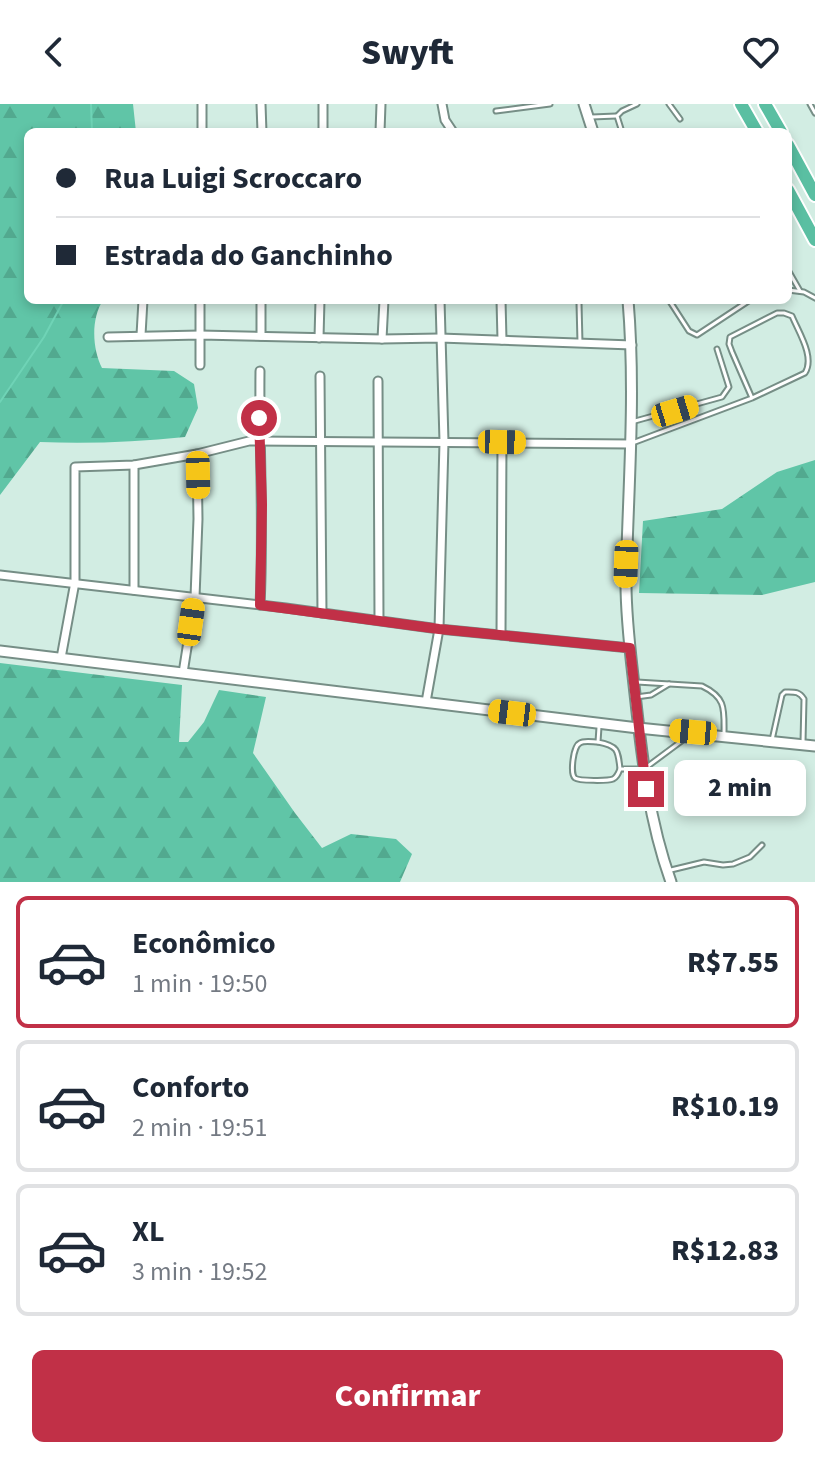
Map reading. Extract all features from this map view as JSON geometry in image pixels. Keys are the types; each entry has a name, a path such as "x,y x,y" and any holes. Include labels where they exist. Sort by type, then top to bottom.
{"highway":[{"path":"739,104 751,128"},
{"path":"765,104 779,128"},
{"path":"792,152 815,195"},
{"path":"792,197 815,240"}],"main road":[{"path":"584,104 592,128"},
{"path":"629,304 631,444 626,584 630,648 643,769 651,814 671,882"},
{"path":"0,651 638,728 815,746"}],"street":[{"path":"202,104 202,128"},
{"path":"261,104 262,128"},
{"path":"323,104 323,128"},
{"path":"380,128 381,104"},
{"path":"442,104 445,120 450,128"},
{"path":"141,335 143,304"},
{"path":"200,304 200,365"},
{"path":"261,304 261,336"},
{"path":"319,338 320,304"},
{"path":"382,339 384,304"},
{"path":"426,702 439,629 444,442 440,304"},
{"path":"501,304 502,340"},
{"path":"108,337 440,338 632,345"},
{"path":"260,371 260,605"},
{"path":"320,376 322,613"},
{"path":"378,381 379,620"},
{"path":"61,658 75,582 75,467 134,465 249,441 631,444"},
{"path":"501,635 502,442"},
{"path":"183,673 195,597 197,454"},
{"path":"134,465 134,590"},
{"path":"0,575 439,629 630,648"}],"lane":[{"path":"496,111 550,104"},
{"path":"588,118 617,116 637,104"},
{"path":"669,104 680,119"},
{"path":"810,104 815,113"},
{"path":"617,116 621,128"},
{"path":"792,276 801,291"},
{"path":"792,290 815,298"},
{"path":"579,304 580,343"},
{"path":"672,304 689,331 697,335 744,304"},
{"path":"631,444 752,398 805,373 810,358 792,316 777,313 730,337 729,344 752,398"},
{"path":"631,422 722,397 729,387 717,349"},
{"path":"634,682 702,686 710,690 720,698 724,708 724,735"},
{"path":"635,698 647,696 669,684"},
{"path":"772,740 782,695 796,692 804,699 803,744"},
{"path":"598,742 599,723"},
{"path":"620,769 643,769 693,732"},
{"path":"598,742 609,744 619,754 617,777 611,780 574,778 575,748 579,743 598,742"},
{"path":"667,871 704,862 733,864 750,857 762,845"}],"green space":[{"path":"0,104 133,104 136,128 24,128 24,304 101,304 94,334 102,368 174,371 194,384 198,408 185,437 112,442 40,442 0,495"},
{"path":"815,460 815,582 762,595 639,593 643,521 722,509 777,472"},
{"path":"0,663 182,685 179,742 188,742 204,722 219,690 266,697 253,753 295,813 322,848 351,834 396,839 412,854 400,882 0,882"}],"waterway":[{"path":"91,104 92,128"},
{"path":"0,402 44,337 62,304"}],"route":[{"path":"259,418 262,505 260,605 439,629 630,648 646,789"}]}
